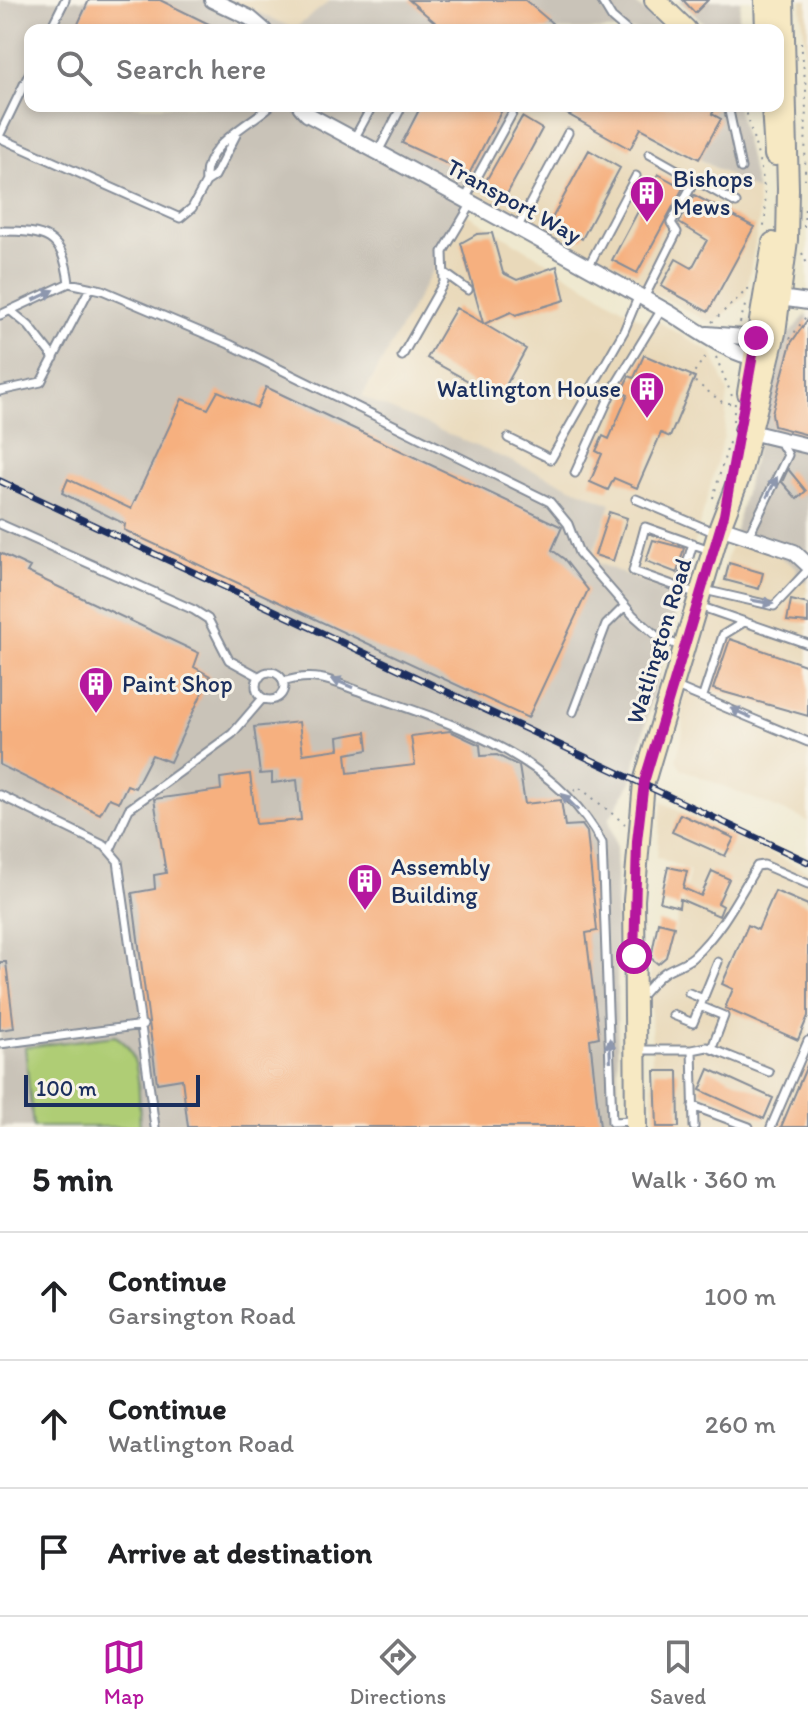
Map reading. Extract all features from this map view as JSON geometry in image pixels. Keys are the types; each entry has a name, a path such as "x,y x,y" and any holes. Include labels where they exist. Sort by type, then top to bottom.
{"main road":[{"path":"655,0 680,24"},
{"path":"765,0 766,24"},
{"name":"Watlington Road","path":"783,0 783,24"},
{"name":"Watlington Road","path":"761,356 747,337 772,297 778,190 772,112"},
{"name":"Watlington Road","path":"623,1124 635,1050 634,900 644,782 746,431 787,227 783,112"}],"street":[{"path":"212,0 257,24"},
{"name":"Transport Way","path":"305,112 707,334 761,356"},
{"path":"772,297 808,302"},
{"name":"Transport Way","path":"707,334 747,337"},
{"path":"746,431 808,446"},
{"path":"719,532 749,535 794,552 808,568"}],"lane":[{"path":"53,24 65,0"},
{"path":"601,0 619,24"},
{"path":"24,85 0,136 180,218 192,208 206,182 215,176 236,135"},
{"path":"206,182 205,169 217,145 236,135 263,112"},
{"path":"354,139 369,112"},
{"path":"378,152 399,112"},
{"path":"402,356 446,274 443,252 513,112"},
{"path":"729,112 741,168"},
{"path":"517,228 568,133"},
{"path":"649,154 736,203"},
{"path":"588,267 636,176"},
{"path":"508,438 551,459 677,232 671,223 695,180"},
{"path":"0,231 42,232 57,243 66,262 69,283"},
{"path":"446,274 468,290"},
{"path":"0,315 69,283 102,290 229,344 550,502 568,524 579,553 625,606 659,638 685,647"},
{"path":"0,391 41,382 90,288"},
{"path":"575,473 613,389 662,308"},
{"path":"11,311 29,326 54,358"},
{"path":"749,535 788,455 779,439"},
{"path":"636,499 719,532"},
{"path":"0,524 194,610 208,619 229,660 260,677 273,673 283,682"},
{"path":"719,532 693,543 645,527 633,571 700,597 744,622 808,644"},
{"path":"680,588 693,543"},
{"path":"700,597 774,606 808,568"},
{"path":"573,712 606,625 625,606"},
{"path":"703,696 723,635 744,622"},
{"path":"283,682 306,675 328,678 445,721 521,758 568,798 595,828 602,843 623,1124"},
{"path":"260,677 256,688 263,698"},
{"path":"110,850 120,821 129,809 232,734 263,698 279,697 283,682"},
{"path":"673,686 808,742"},
{"path":"0,795 110,850 122,871 155,1127"},
{"path":"635,1002 649,985 667,970 690,960 708,941 731,914 757,866 764,865 808,884"},
{"path":"673,1015 693,1023 718,962"},
{"path":"689,993 724,1016 712,1048"},
{"path":"0,1044 143,1025"},
{"path":"771,1127 808,1041"},
{"path":"635,1050 712,1048 769,1072"},
{"path":"692,1050 694,1127"},
{"path":"693,1106 749,1127"}],"path":[{"path":"746,112 766,214 760,239"},
{"path":"804,233 808,230"},
{"path":"735,404 707,334 709,325 750,287 747,337"},
{"path":"705,357 690,378 722,402 735,404"},
{"path":"735,404 737,389"},
{"path":"584,791 613,811"}],"shaded area":[{"path":"0,0 232,0 283,24 24,24 24,112 515,112 443,252 362,397 611,504 591,560 680,597 674,620 661,627 656,645 663,655 630,785 609,819 616,845 618,1127 0,1127"},
{"path":"232,0 331,0 301,24 282,24"},
{"path":"331,0 632,0 658,24 300,24"},
{"path":"678,0 741,0 738,24 705,24"},
{"path":"802,0 808,0 808,67 801,8"},
{"path":"515,112 610,112 757,191 759,219 746,295 716,322 705,320 471,197"},
{"path":"610,112 738,112 757,191"},
{"path":"464,212 646,322 649,316 712,353 728,392 724,436 680,597 591,560 610,504 362,398"},
{"path":"806,315 808,582 795,579 797,568 760,544 734,534 785,338"},
{"path":"734,535 760,544 797,568 795,579 808,582 803,624 808,626 808,821 682,769 676,760 683,733 682,704"},
{"path":"662,802 808,871 808,1127 653,1127 650,944 670,948 690,871 657,857"}],"green space":[{"path":"115,1036 131,1052 135,1064 140,1127 33,1127 25,1047"}],"building":[{"path":"89,0 160,0 209,24 78,24"},
{"path":"409,0 525,0 552,23 551,24 437,24"},
{"path":"683,0 708,0 695,13"},
{"path":"418,112 501,112 469,174 402,143"},
{"path":"564,112 713,112 721,119 699,159 641,128 630,149"},
{"path":"522,117 542,129 505,198 483,186"},
{"path":"589,150 620,168 582,239 550,222"},
{"name":"Bishops Mews","path":"658,174 683,188 637,273 612,260"},
{"path":"694,195 754,227 708,312 661,286 676,259 692,268 707,240 679,223"},
{"path":"492,233 503,273 517,280 557,266 565,300 516,315 511,312 484,324 526,349 499,398 427,358 456,308 483,323 461,243 477,234"},
{"path":"808,319 808,435 774,426 772,413 791,343"},
{"name":"Watlington House","path":"644,355 695,377 670,437 661,433 637,488 614,478 608,490 590,482 602,454 596,451 603,436 609,439 628,395 621,392 629,376 634,378"},
{"path":"266,387 562,527 552,550 564,559 588,590 528,718 124,530 125,524 62,493 68,479 131,509 182,399 208,409 218,391 257,408"},
{"path":"788,469 806,491 797,499 782,482"},
{"path":"609,512 627,518 613,561 595,555"},
{"path":"653,540 684,548 677,573 646,561"},
{"name":"Paint Shop","path":"0,553 30,567 27,572 199,653 194,667 210,676 170,762 152,755 135,788 127,785 119,802 109,798 100,814 0,765"},
{"path":"729,563 763,573 759,589 725,580"},
{"path":"791,600 808,604 808,623 787,621"},
{"path":"730,639 808,666 808,716 713,689"},
{"name":"Assembly Building","path":"299,722 303,754 339,749 338,737 366,732 368,750 346,754 348,773 415,765 411,736 450,731 480,745 481,756 497,755 519,766 525,804 561,800 565,826 582,825 587,832 597,931 586,933 599,1037 590,1039 600,1127 188,1127 182,1079 157,1083 132,893 155,889 154,875 166,873 154,799 221,790 220,778 250,774 256,824 301,820 297,780 272,783 272,773 260,774 254,727"},
{"path":"680,814 734,838 725,856 672,832"},
{"path":"668,867 687,871 683,888 701,896 712,871 729,879 718,903 723,906 719,916 680,899 679,907 660,902"},
{"path":"775,891 808,905 808,1016 798,1040 725,1008 733,989 722,984 748,925 758,930"},
{"path":"658,922 674,926 666,957 658,964 651,958"},
{"path":"0,962 6,962 14,1028 0,1030"},
{"path":"808,1063 808,1127 781,1127"},
{"path":"709,1069 773,1098 764,1119 700,1090"},
{"path":"655,1071 678,1071 679,1127 657,1127"}],"railway":[{"path":"0,481 808,862"}],"place":[{"name":"Bishops Mews","path":"647,224"},
{"name":"Watlington House","path":"647,420"},
{"name":"Paint Shop","path":"96,715"},
{"name":"Assembly Building","path":"365,912"}],"route":[{"path":"634,956 637,841 644,782 724,515 738,453 756,338"}]}
